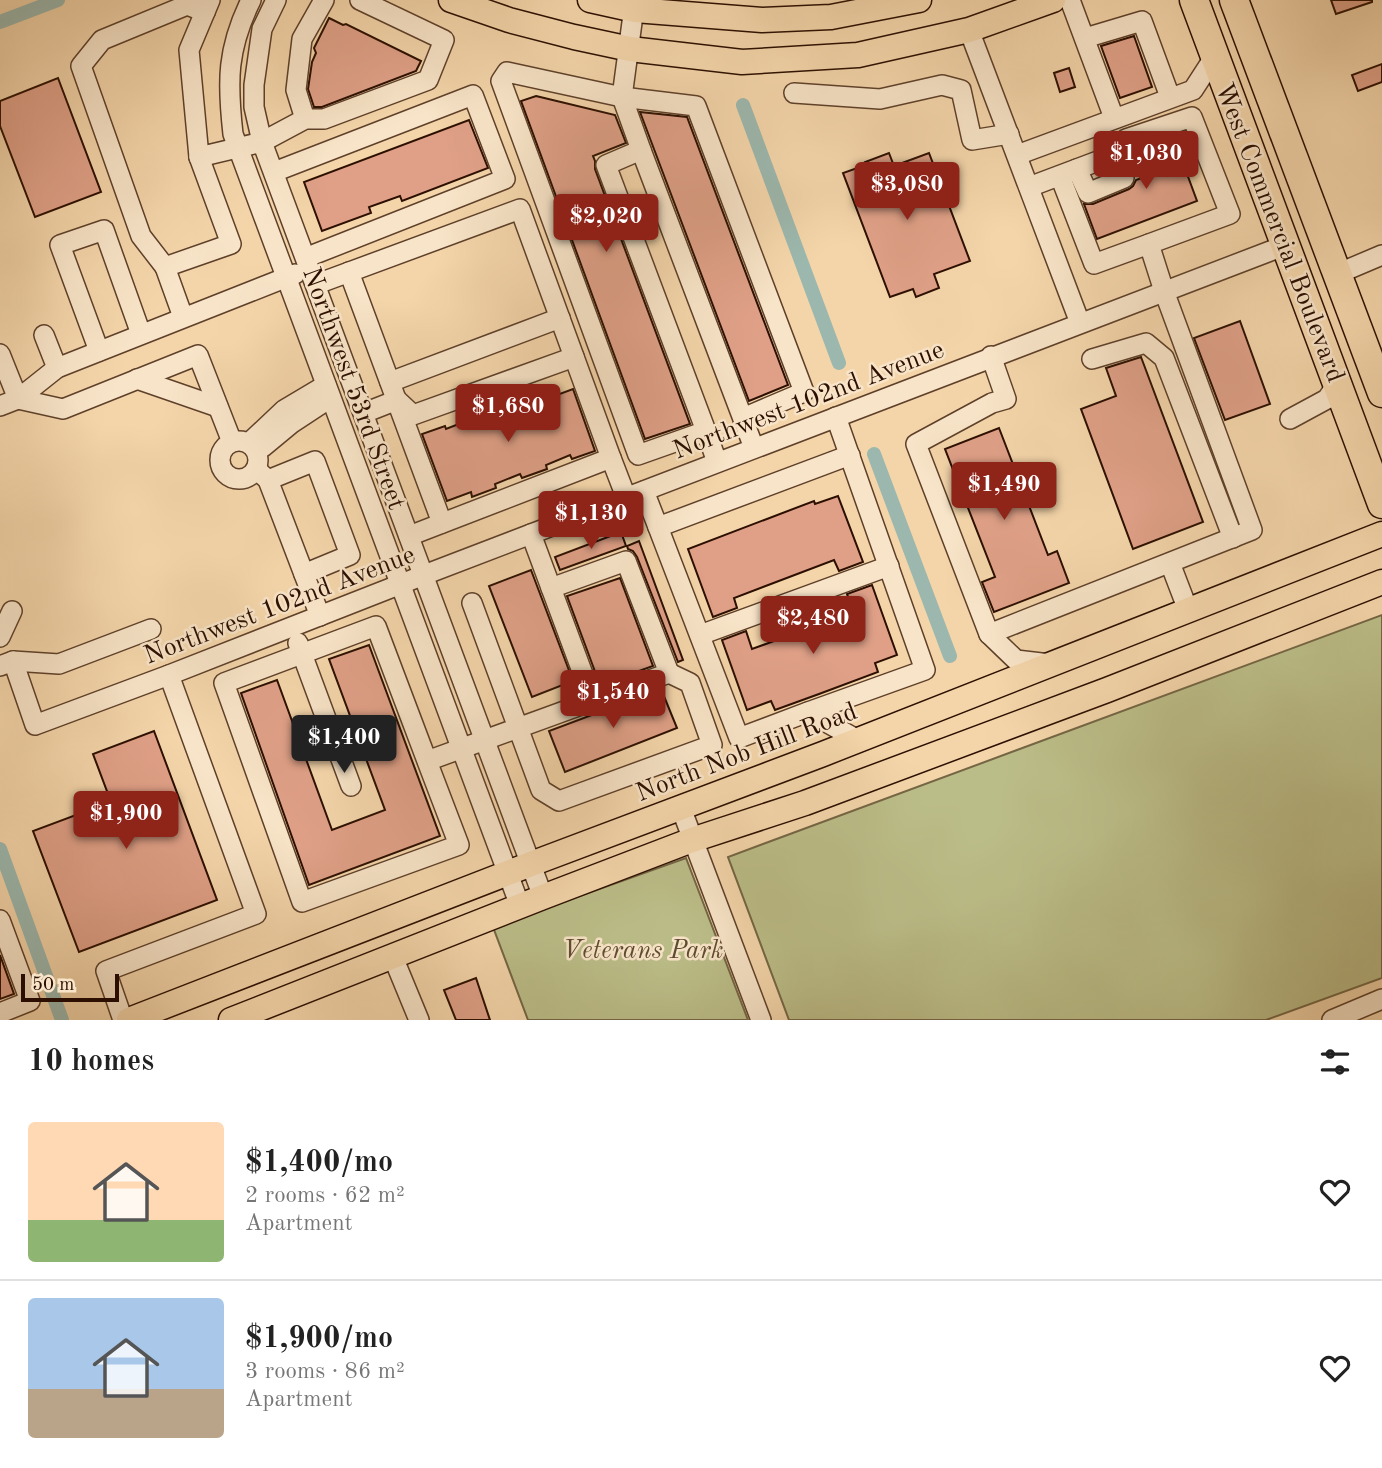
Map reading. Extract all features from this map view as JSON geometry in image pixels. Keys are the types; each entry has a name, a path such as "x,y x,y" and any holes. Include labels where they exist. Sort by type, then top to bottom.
{"highway":[{"name":"West Commercial Boulevard","path":"1194,0 1382,503"},
{"name":"West Commercial Boulevard","path":"1234,0 1382,393"}],"main road":[{"path":"451,0 509,20 630,48 742,62 858,55 969,30 1053,0"},
{"path":"590,0 762,20 831,18 919,0"},
{"name":"North Nob Hill Road","path":"129,1020 858,740 1382,534"},
{"path":"230,1020 543,897 1094,695 1382,582"}],"street":[{"name":"Northwest 53rd Street","path":"251,0 236,36 229,70 233,134 520,906"},
{"name":"Northwest 53rd Street","path":"276,0 262,29 254,85 254,107 262,142 312,262 409,536 543,897"},
{"path":"305,119 296,90 302,39 324,0"},
{"path":"199,157 262,142 305,119 324,119 428,80 444,40 360,0"},
{"path":"1070,0 1114,118"},
{"path":"165,267 231,244 199,157 189,50 208,6 187,5 102,40 81,65 141,236 165,267 183,317"},
{"path":"635,5 622,97 754,448"},
{"path":"1084,38 1142,22 1170,97"},
{"path":"969,30 1080,323"},
{"path":"1017,155 1192,90 1215,57"},
{"path":"706,431 638,455 501,81 507,72 622,97 696,106 804,392 743,418"},
{"path":"794,93 880,99 942,85 961,90 972,139 1009,134"},
{"path":"9,402 57,368 286,278 312,262 505,179 473,95 274,172"},
{"path":"1029,187 1068,172 1114,155 1126,139 1192,117 1230,214 1094,264 1068,172"},
{"path":"641,150 606,165 717,462"},
{"path":"1068,172 1088,193 1124,178 1114,155"},
{"path":"325,281 520,209 611,458 658,527 739,738 925,670 836,417"},
{"path":"99,351 60,245 104,230 141,334"},
{"path":"989,634 1252,530 1149,244"},
{"name":"Northwest 102nd Avenue","path":"6,663 35,725 1286,245"},
{"path":"1337,274 1382,255"},
{"path":"349,272 442,523"},
{"path":"364,412 393,391 560,318"},
{"path":"44,335 57,368"},
{"path":"1092,359 1146,343 1164,358 1233,538"},
{"path":"0,354 9,402"},
{"path":"9,402 64,409 198,355 218,407 252,457 320,616"},
{"path":"991,356 1006,399 992,403 916,444 989,634 1016,660 1051,664"},
{"path":"393,391 414,415 574,357"},
{"path":"137,379 218,407"},
{"path":"1290,419 1327,399 1338,383"},
{"path":"252,457 284,410 328,391"},
{"path":"658,527 850,455"},
{"path":"252,457 315,461 350,555 304,574"},
{"path":"409,536 611,458"},
{"path":"531,534 593,701"},
{"path":"551,588 626,561 669,673"},
{"path":"1170,563 1188,610"},
{"path":"700,635 889,566"},
{"path":"428,761 519,729 669,673 690,682 712,745 559,801 541,790 519,729 472,603"},
{"path":"0,637 12,611"},
{"path":"376,626 428,761 460,845 302,902 224,683 376,626"},
{"path":"292,627 351,786"},
{"path":"6,663 59,664 151,629"},
{"path":"123,1020 106,971 256,914 169,675"},
{"path":"808,712 858,740"},
{"path":"681,808 761,1020"},
{"path":"0,920 30,1001 0,1013"},
{"path":"393,957 419,1020"},
{"path":"1332,1020 1382,999"}],"green space":[{"path":"1382,615 1382,978 1266,1020 789,1020 728,857"},
{"name":"Veterans Park","path":"686,858 748,1020 528,1020 493,927"}],"building":[{"path":"1331,0 1372,0 1372,2 1336,14"},
{"path":"329,18 421,61 416,71 322,107 314,107 308,89 316,53 314,48"},
{"path":"1134,36 1152,87 1120,98 1101,46"},
{"path":"1382,64 1382,82 1358,91 1352,75"},
{"path":"1069,68 1075,87 1060,92 1054,73"},
{"path":"58,78 101,192 35,217 0,126 0,101"},
{"path":"536,96 615,115 626,143 593,156 595,169 690,424 645,439 521,101"},
{"path":"640,112 687,117 788,385 749,401"},
{"path":"469,120 488,168 402,201 400,196 369,207 371,213 322,231 304,182"},
{"path":"1173,136 1197,201 1097,239 1084,204 1093,204 1133,186 1136,180 1142,178 1132,152 1134,149"},
{"path":"889,153 894,166 929,153 970,261 934,274 939,288 916,297 913,289 890,297 843,173"},
{"path":"1240,321 1270,404 1225,420 1194,338"},
{"path":"1141,357 1203,522 1133,549 1081,409 1116,396 1106,368"},
{"path":"546,389 549,398 573,389 595,451 572,459 570,455 546,465 547,469 522,478 520,474 495,484 496,488 472,497 471,492 447,501 422,434 445,426 446,429 495,410 498,416 523,406 520,399"},
{"path":"999,428 1048,555 1057,551 1069,583 994,612 982,582 995,577 945,449"},
{"path":"838,496 863,562 839,571 834,560 734,598 737,608 713,617 688,549 814,501 815,504"},
{"path":"621,532 626,546 560,570 555,557"},
{"path":"639,541 683,660 678,662 637,557 627,546"},
{"path":"531,570 573,681 532,697 489,586"},
{"path":"620,578 653,666 600,685 567,596"},
{"path":"872,585 897,655 875,663 878,672 819,694 775,710 771,701 747,710 722,640 746,631 752,649 854,612 847,594"},
{"path":"369,645 440,836 309,885 241,693 277,680 332,830 385,810 329,659"},
{"path":"661,689 677,728 565,772 549,731"},
{"path":"154,731 217,900 79,952 33,831 111,802 93,754"},
{"path":"0,955 14,994 0,999"},
{"path":"476,978 490,1020 456,1020 444,990"}],"waterway":[{"path":"0,22 58,0"},
{"path":"743,105 839,363"},
{"path":"874,454 950,656"},
{"path":"0,849 62,1020"}]}
